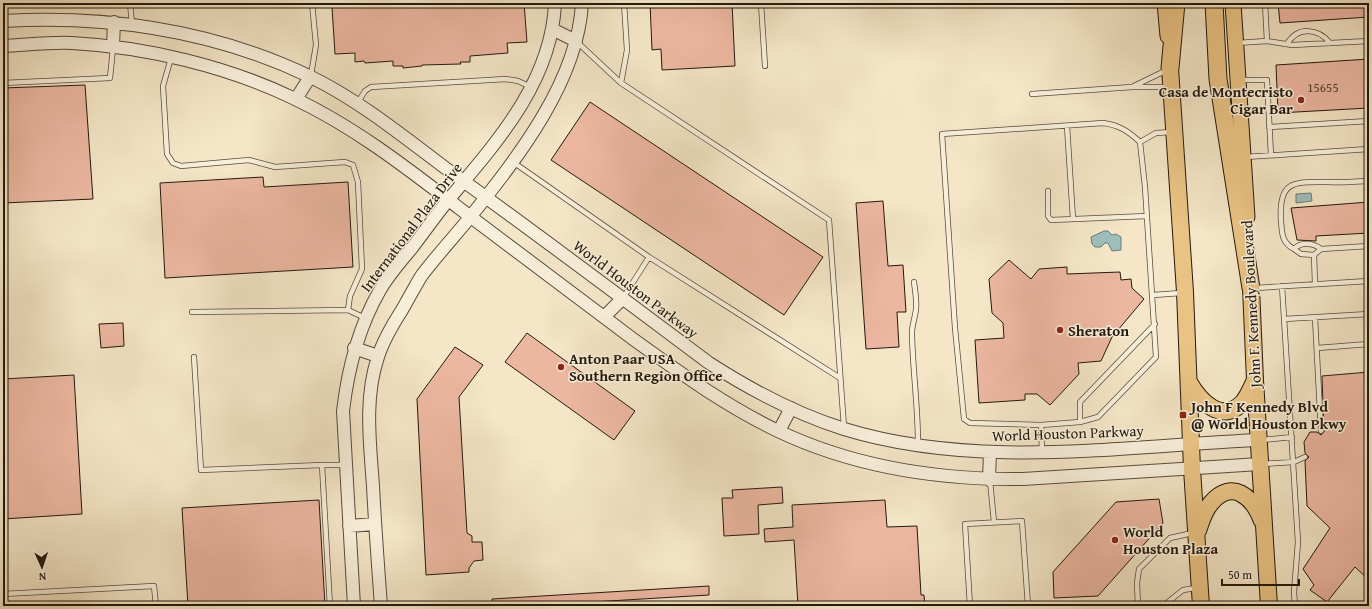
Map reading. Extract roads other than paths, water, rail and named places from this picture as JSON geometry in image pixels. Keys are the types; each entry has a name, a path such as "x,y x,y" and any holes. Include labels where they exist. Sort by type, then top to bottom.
{"highway":[{"path":"1176,3 1170,68 1185,292 1192,469 1201,606"},
{"path":"1214,3 1218,79 1251,288"},
{"name":"John F. Kennedy Boulevard","path":"1251,288 1254,380 1269,606"},
{"path":"1188,381 1203,403 1215,410 1224,411 1234,409 1243,402 1254,380"},
{"path":"1196,536 1210,504 1216,498 1227,492 1239,492 1253,503 1264,528"}],"main road":[{"path":"1166,3 1170,68"},
{"name":"John F. Kennedy Boulevard","path":"1233,3 1251,288"}],"street":[{"name":"International Plaza Drive","path":"354,606 343,411 347,380 354,348 365,318 380,289 507,128 531,87 547,52 552,29 555,3"},
{"path":"380,606 370,439 370,390 378,356 395,321 421,277 511,162 545,112 563,77 576,41 582,3"},
{"name":"World Houston Parkway","path":"3,21 50,18 114,22 188,33 270,60 310,77 357,103 465,181 709,363 742,384 791,408 844,429 918,445 990,452 1042,453 1259,440"},
{"path":"113,46 114,22"},
{"path":"552,29 576,41"},
{"path":"3,46 69,43 113,46 212,67 247,78 296,99 370,142 604,317 712,394 779,431 843,456 920,473 990,480 1260,464"},
{"path":"296,99 310,77"},
{"path":"604,317 622,299"},
{"path":"354,348 378,356"},
{"path":"779,431 791,408"},
{"path":"990,452 990,480"},
{"path":"349,526 375,524"}],"lane":[{"path":"130,3 132,24"},
{"path":"310,77 316,45 312,3"},
{"path":"621,83 627,50 624,3"},
{"path":"761,3 765,66"},
{"path":"1265,3 1267,41"},
{"path":"1287,44 1296,34 1314,31 1324,36 1330,43"},
{"path":"576,41 621,83 829,220 844,429"},
{"path":"1235,43 1267,41 1287,44 1369,41"},
{"path":"3,83 110,78 113,46"},
{"path":"171,58 163,86 167,154 173,163 181,166 249,160 275,167 345,162 353,165 358,182 362,269 350,296 348,310"},
{"path":"1132,87 1170,68"},
{"path":"357,103 365,91 371,86 506,79 518,81 531,87"},
{"path":"1238,80 1267,80 1271,155"},
{"path":"1032,94 1132,87 1171,87"},
{"path":"1269,127 1369,121"},
{"path":"1103,123 1114,125 1126,129 1140,142 1153,295 1156,356 1098,417 1080,422 1041,425 970,423 964,419 955,328 942,134 1068,126 1103,123"},
{"path":"1068,126 1073,219"},
{"path":"1140,142 1156,133 1174,132"},
{"path":"1243,157 1369,149"},
{"path":"511,162 649,257 840,378"},
{"path":"1369,181 1300,182 1288,188 1282,197 1280,208 1282,236 1285,243 1301,254 1314,255 1321,249 1369,246"},
{"path":"1048,191 1048,218 1073,219 1147,216"},
{"path":"1294,250 1302,244 1315,244 1321,249"},
{"path":"1314,255 1315,284"},
{"path":"622,299 649,257"},
{"path":"1251,288 1369,281"},
{"path":"914,282 916,309 913,318 912,334 913,374 918,410 918,445"},
{"path":"1282,286 1298,542 1294,592 1295,606"},
{"path":"1153,295 1185,292"},
{"path":"192,312 348,310 365,318"},
{"path":"1284,319 1369,314"},
{"path":"1315,318 1321,431"},
{"path":"1080,422 1080,402 1155,324"},
{"path":"1317,348 1369,344"},
{"path":"194,357 201,470 345,465"},
{"path":"1041,425 1042,453"},
{"name":"World Houston Parkway","path":"1259,440 1292,437"},
{"path":"1260,464 1294,462 1305,457"},
{"path":"322,465 330,606"},
{"path":"990,480 994,522"},
{"path":"970,606 965,524 1022,521 1028,606"},
{"path":"1138,606 1137,583 1139,569 1170,538 1188,534 1196,536"},
{"path":"3,594 154,586 156,606"},
{"path":"1163,606 1183,590 1200,588"}],"water":[{"path":"1311,193 1312,201 1296,203 1296,194"},
{"path":"1104,231 1108,231 1112,235 1116,234 1121,237 1121,250 1112,251 1108,243 1105,243 1101,247 1095,247 1092,244 1091,237"}],"place":[{"name":"Casa de Montecristo Cigar Bar","path":"1301,100"},
{"name":"Sheraton","path":"1060,330"},
{"name":"Anton Paar USA Southern Region Office","path":"561,367"},
{"name":"John F Kennedy Blvd @ World Houston Pkwy","path":"1183,415"},
{"name":"World Houston Plaza","path":"1115,540"}]}
